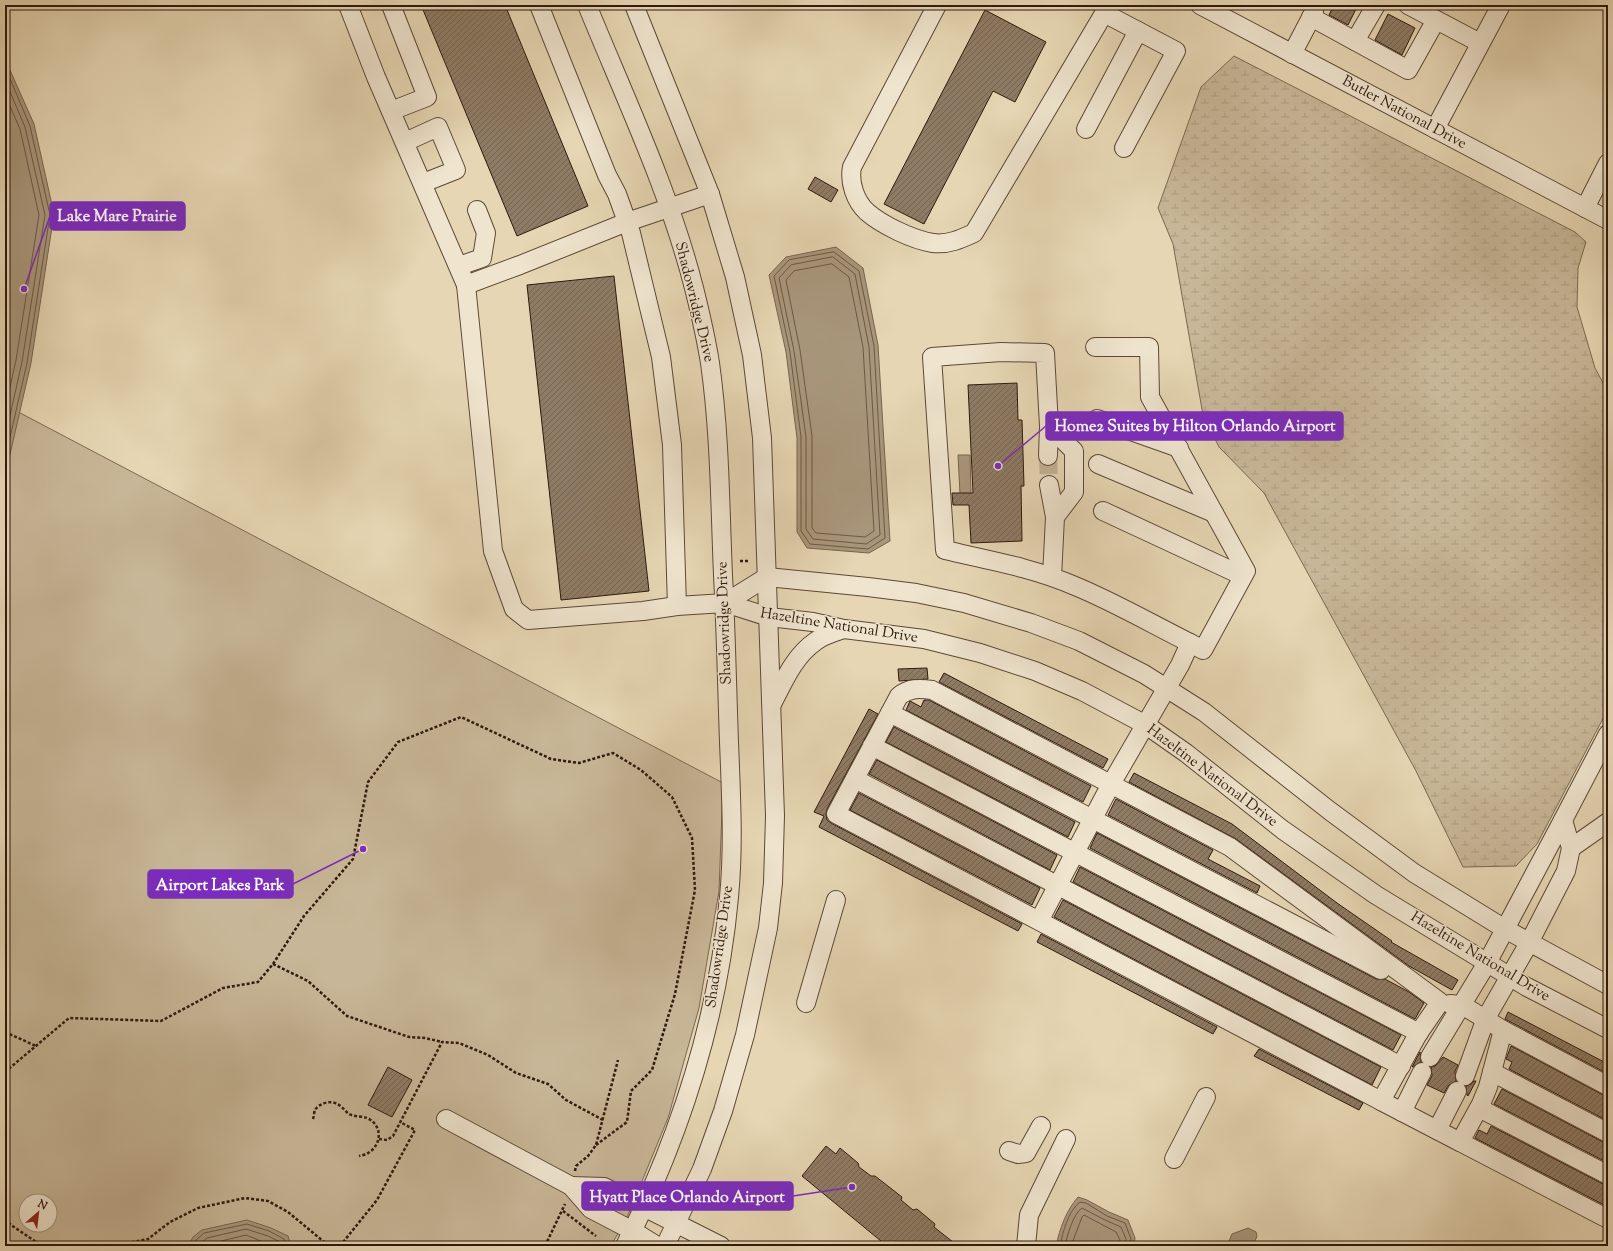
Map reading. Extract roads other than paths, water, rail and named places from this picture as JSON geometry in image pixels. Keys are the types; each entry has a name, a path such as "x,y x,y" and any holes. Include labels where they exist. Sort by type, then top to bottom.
{"street":[{"path":"348,5 404,142 466,285 493,551 514,609 528,620 725,603"},
{"path":"391,5 427,98 391,111"},
{"path":"539,5 627,222 638,256 661,357 672,445 677,606"},
{"name":"Shadowridge Drive","path":"587,5 669,208 694,287 710,362 719,470 725,603 731,839 729,893 724,944 714,1000 692,1086 670,1145 644,1207 629,1238"},
{"path":"634,5 710,194 735,276 752,355 762,438 775,837 773,883 768,928 751,1009 730,1090 702,1169 678,1223 665,1246"},
{"path":"937,5 852,167 851,173 853,189 866,211 896,230 933,243 954,242 974,233 1104,8 1138,30 1176,51 1124,148"},
{"name":"Butler National Drive","path":"1200,5 1608,220"},
{"path":"1355,41 1376,5"},
{"path":"1408,5 1480,43"},
{"path":"1434,129 1501,5"},
{"path":"1292,54 1312,14 1355,41 1408,70 1436,20"},
{"path":"1086,129 1138,30"},
{"path":"404,142 438,127 456,170 423,183"},
{"path":"1584,208 1608,163"},
{"path":"466,285 627,222 710,194"},
{"path":"459,266 482,258 486,233 477,210"},
{"path":"1048,456 1049,426 1045,353 1001,352 932,357 945,550 1052,577 1075,586 1203,650 1246,571 1150,397 1149,347 1095,347"},
{"path":"1097,419 1179,448"},
{"path":"1049,426 1074,451 1074,492 1055,517"},
{"path":"1098,464 1214,513"},
{"path":"1050,485 1055,517 1052,577"},
{"path":"1103,511 1244,576"},
{"path":"767,577 909,592 986,609 1031,623 1079,642 1124,663 1167,687 1223,726 1317,801 1429,883 1529,943 1608,984"},
{"name":"Hazeltine National Drive","path":"725,603 767,577"},
{"name":"Hazeltine National Drive","path":"725,603 769,617 813,622 844,629 924,639 980,652 1062,682 1146,725 1186,753 1283,830 1330,864 1397,908 1527,987 1608,1029"},
{"path":"771,705 789,672 801,654 816,640 844,629"},
{"path":"1039,920 1111,784 1180,665 1190,643"},
{"path":"1435,999 1230,847 932,690 922,688 905,691 899,696 836,814 1608,1219"},
{"path":"890,713 1435,999 1462,1005 1486,1018 1503,1030 1608,1086"},
{"path":"1402,1112 1426,1065 1487,963 1563,820 1603,757 1608,734"},
{"path":"872,746 1419,1033"},
{"path":"855,779 1401,1066"},
{"path":"1437,1130 1461,1083 1486,1018 1529,943 1566,871 1571,848 1563,820"},
{"path":"1571,848 1608,822"},
{"path":"806,1003 836,900"},
{"path":"1381,1101 1419,1033 1435,999"},
{"path":"1460,1142 1479,1108 1492,1072 1503,1030"},
{"path":"1492,1072 1608,1133"},
{"path":"1174,1158 1206,1097"},
{"path":"1479,1108 1608,1175"},
{"path":"446,1119 571,1186 591,1209 629,1238 656,1246"},
{"path":"1009,1151 1018,1154 1026,1153 1042,1126"},
{"path":"1026,1246 1029,1215 1066,1139"},
{"path":"571,1186 604,1187 721,1246"}],"water":[{"path":"5,59 34,124 54,214 31,363 5,476"},
{"path":"836,247 863,268 878,345 890,541 869,553 807,548 797,532 797,438 786,352 769,275 786,257"},
{"path":"958,455 970,455 971,494 960,494"},
{"path":"1078,1197 1128,1220 1135,1238 1134,1246 1056,1246 1064,1220"},
{"path":"247,1220 271,1228 288,1236 291,1246 188,1246 193,1237 202,1230"},
{"path":"1248,1228 1256,1232 1257,1236 1253,1246 1227,1246 1232,1234"}],"tunnel":[{"path":"1048,456 1049,485"}],"place":[{"name":"Lake Mare Prairie","path":"24,289"},
{"name":"Home2 Suites by Hilton Orlando Airport","path":"998,466"},
{"name":"Airport Lakes Park","path":"363,849"},
{"name":"Hyatt Place Orlando Airport","path":"852,1187"}]}
